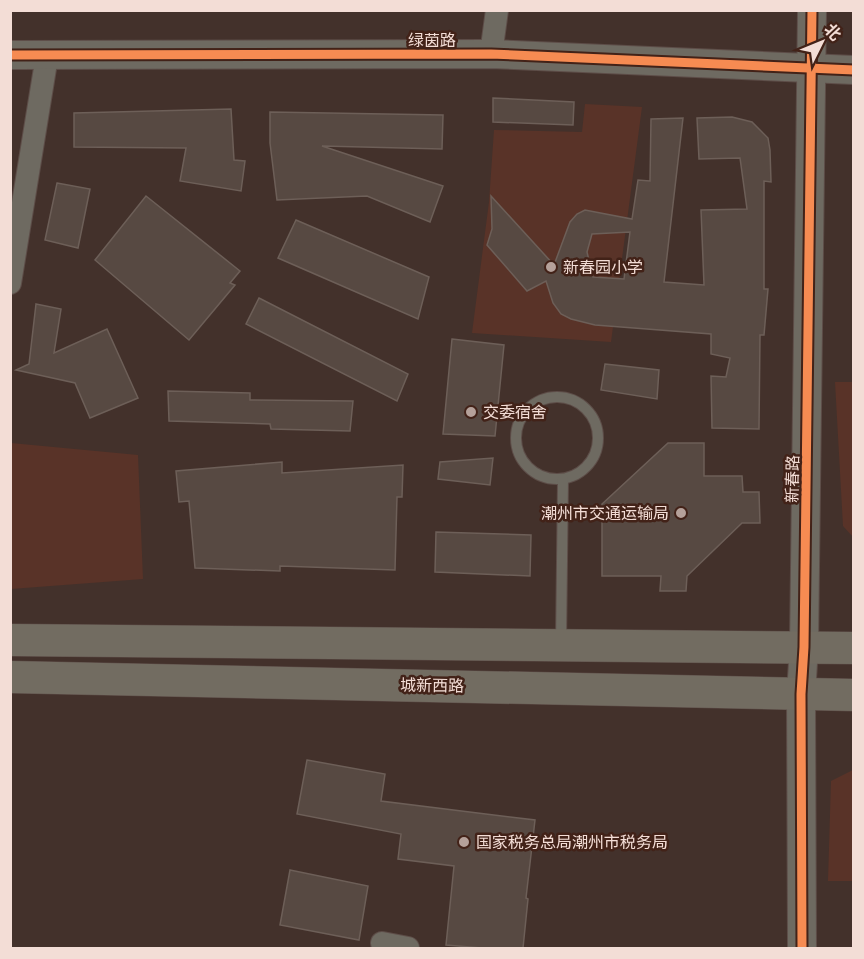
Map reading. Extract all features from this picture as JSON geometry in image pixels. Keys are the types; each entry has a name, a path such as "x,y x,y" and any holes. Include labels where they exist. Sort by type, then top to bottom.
{"main road":[{"path":"10,640 854,648"},
{"name":"城新西路","path":"10,677 854,695"}],"street":[{"path":"491,54 497,10"},
{"name":"新春路","path":"802,948 801,694 804,647 812,10"},
{"name":"绿茵路","path":"10,55 491,54 854,70"},
{"path":"10,283 47,56"},
{"path":"382,943 408,948"}],"lane":[{"path":"558,396 572,399 588,411 597,429 598,442 587,467 562,479 549,478 537,473 526,464 519,453 516,440 523,414 544,398 558,396"},
{"path":"561,645 562,479"}],"shaded area":[{"name":"新春园小学","path":"585,104 642,107 611,342 472,333 489,202 494,130 582,132"},
{"path":"835,382 853,382 853,537 843,526"},
{"path":"11,443 138,455 143,579 11,589"},
{"path":"853,770 853,881 828,881 831,781"}],"building":[{"path":"493,98 574,102 573,125 493,122"},
{"path":"231,109 234,160 245,161 241,191 180,181 186,148 74,147 74,113"},
{"path":"270,112 443,115 442,149 322,146 443,186 430,222 367,196 277,200 270,143"},
{"path":"732,117 752,122 768,138 771,182 764,181 764,289 768,289 764,335 760,335 759,429 712,428 711,376 726,377 730,358 711,354 711,334 595,325 571,319 561,314 553,303 546,281 527,291 487,245 492,229 491,196 554,265 570,222 577,214 585,210 632,219 638,180 650,181 651,119 683,118 664,282 704,285 701,210 747,209 740,158 699,159 697,118","holes":["630,232 624,279 593,277 587,252 592,234"]},
{"path":"57,183 90,189 78,248 45,240"},
{"path":"146,196 240,271 230,283 235,285 189,340 95,260"},
{"path":"296,220 429,277 418,319 278,258"},
{"path":"259,298 408,374 397,401 246,324"},
{"path":"36,304 61,309 54,353 107,329 138,398 90,418 75,383 16,370 29,364"},
{"name":"交委宿舍","path":"452,339 504,345 495,436 443,434"},
{"path":"605,364 659,370 657,399 601,390"},
{"path":"168,391 250,393 250,400 353,401 350,431 271,429 270,424 169,421"},
{"name":"潮州市交通运输局","path":"668,443 704,443 704,476 742,476 743,492 759,492 760,523 742,523 687,576 686,591 660,591 661,576 602,576 602,504"},
{"path":"493,458 490,485 438,479 440,462"},
{"path":"282,462 282,473 403,465 402,497 397,497 395,570 280,566 280,571 195,568 189,501 179,502 176,471"},
{"path":"436,532 531,535 530,576 435,572"},
{"path":"307,760 385,774 381,801 535,820 523,948 446,945 454,866 398,859 401,834 297,814"},
{"path":"290,870 368,886 359,940 280,925"}],"cycle path":[{"path":"802,948 801,694 804,647 812,10"},
{"path":"10,55 491,54 854,70"}],"place":[{"name":"新春园小学","path":"551,267"},
{"name":"交委宿舍","path":"471,412"},
{"name":"潮州市交通运输局","path":"681,513"},
{"name":"国家税务总局潮州市税务局","path":"464,842"}]}
